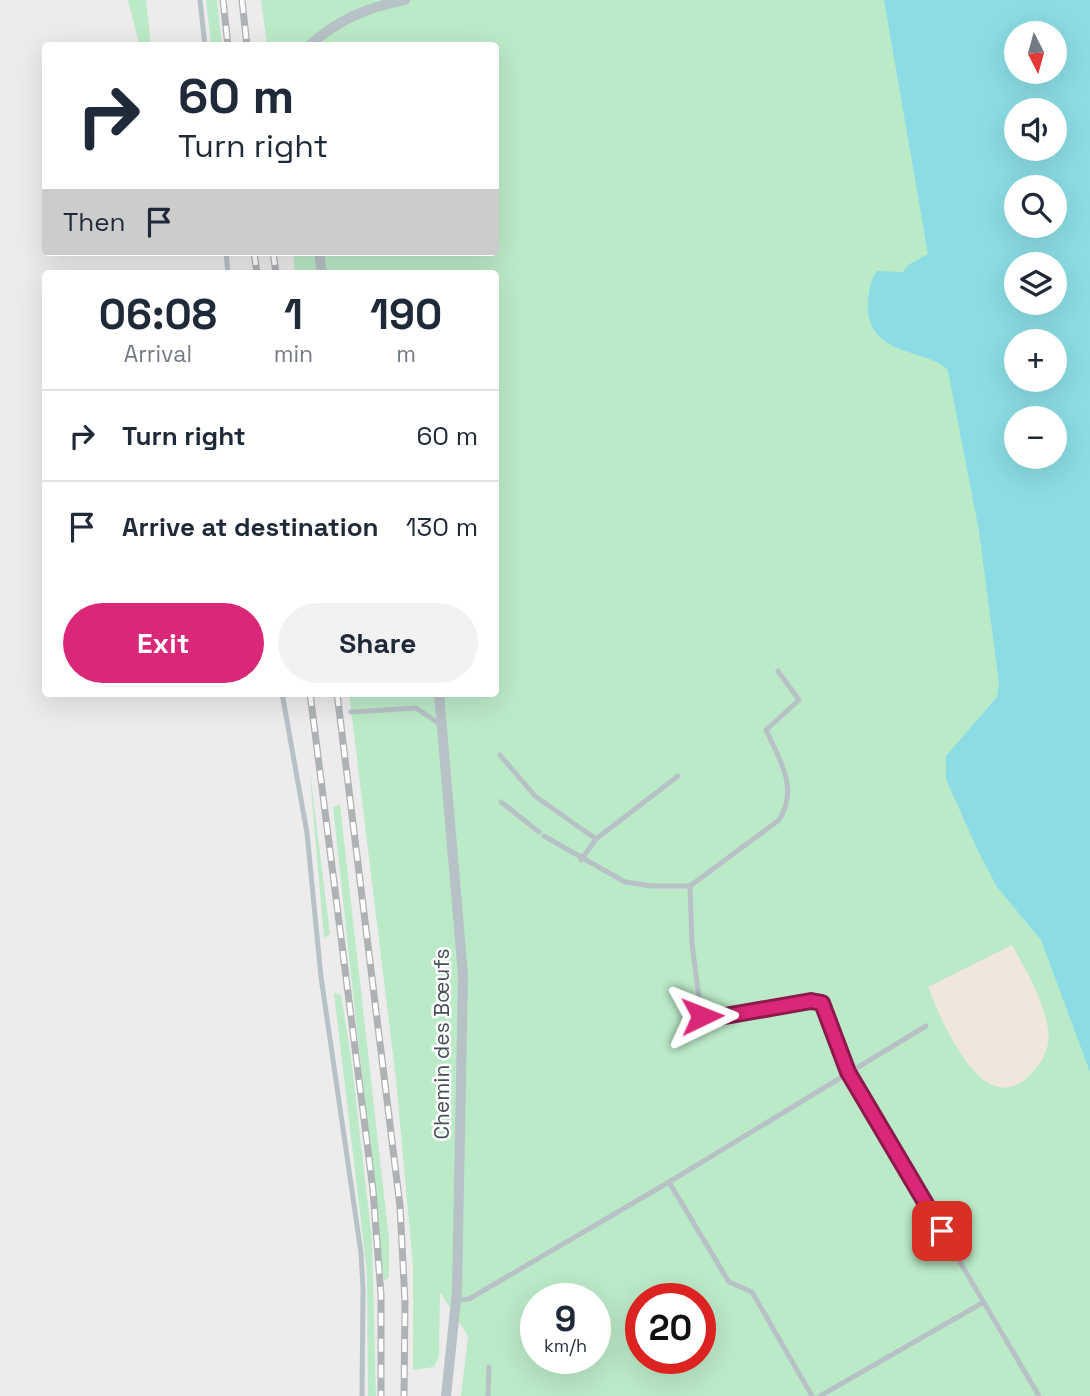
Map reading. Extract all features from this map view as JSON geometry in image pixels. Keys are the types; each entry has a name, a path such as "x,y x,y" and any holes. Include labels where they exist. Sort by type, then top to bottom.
{"street":[{"path":"313,42 374,0"},
{"path":"360,11 405,0"},
{"name":"Chemin des Bœufs","path":"439,697 463,975 456,1300 446,1396"}],"lane":[{"path":"200,0 205,42"},
{"path":"501,802 541,834 581,860 625,882 652,886 690,886 779,820 786,809 790,789 766,730 799,700 778,671"},
{"path":"283,697 307,833 321,977 360,1253 363,1301 362,1396"},
{"path":"351,712 416,708 442,726"},
{"path":"500,755 535,796 596,839"},
{"path":"581,860 596,839 678,776"},
{"path":"690,886 692,944 702,1020 811,1001 822,1003 848,1072 1039,1396"},
{"path":"456,1300 469,1298 669,1182 926,1026"},
{"path":"669,1182 729,1282 752,1293 812,1396"},
{"path":"820,1396 984,1302"},
{"path":"488,1396 489,1367"}],"green space":[{"path":"128,0 146,0 151,42 138,40"},
{"path":"206,0 217,0 222,42 211,42"},
{"path":"261,0 1090,0 1090,1396 461,1396 468,1336 440,1292 439,1356 434,1367 413,1370 413,1266 396,1080 349,697 499,697 499,270 295,270 293,256 499,256 499,42 267,42"},
{"path":"309,765 330,934 324,938"},
{"path":"340,805 389,1239 389,1277 384,1281 333,807"},
{"path":"334,993 341,995 351,1057 372,1240 376,1396 368,1396 367,1273"}],"sand":[{"path":"1012,945 1043,1008 1048,1042 1042,1059 1031,1074 1013,1086 996,1086 981,1077 966,1062 928,987"}],"water":[{"path":"884,0 1090,0 1090,1072 1041,940 997,887 946,779 946,756 997,697 999,683 979,531 948,371 940,364 888,343 877,334 870,320 869,290 877,271 903,272 908,265 928,254"}],"railway":[{"path":"223,0 228,42"},
{"path":"242,0 247,42"},
{"path":"255,256 257,270"},
{"path":"274,256 276,270"},
{"path":"311,697 373,1190 381,1295 381,1396"},
{"path":"337,697 400,1206 405,1302 404,1396"}],"route":[{"path":"702,1016 702,1020 811,1001 822,1003 848,1072 942,1231"}]}
